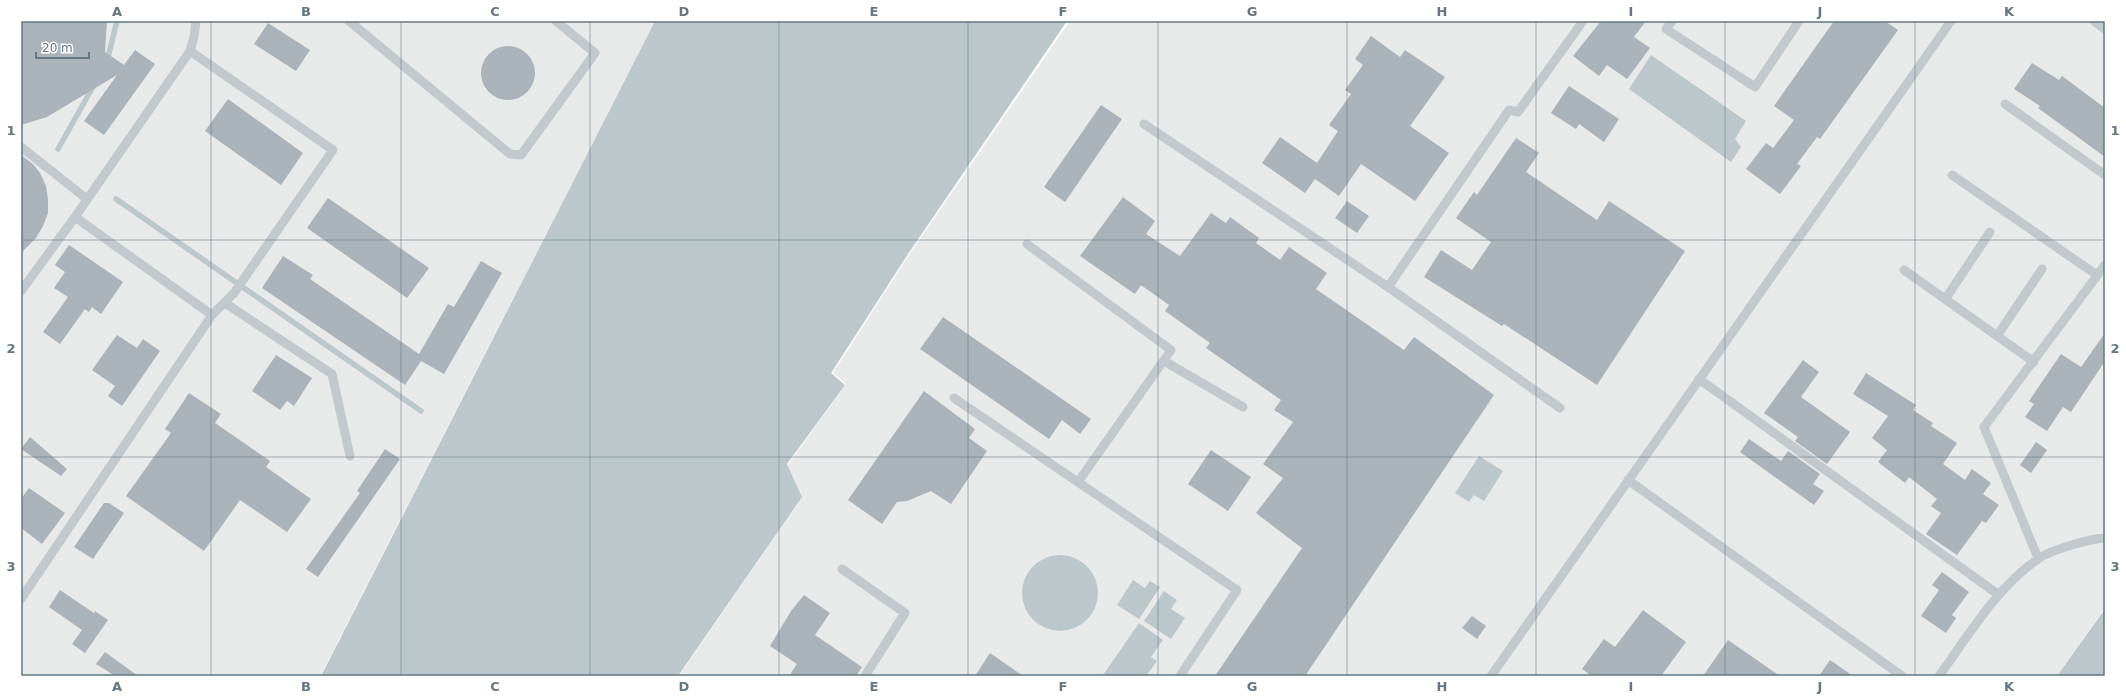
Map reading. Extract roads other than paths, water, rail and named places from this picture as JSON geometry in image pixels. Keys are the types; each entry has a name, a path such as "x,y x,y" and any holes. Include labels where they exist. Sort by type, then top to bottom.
{"lane":[{"path":"21,291 76,217 190,51 196,21"},
{"path":"349,21 510,154 521,155 595,53 556,21"},
{"path":"1388,287 1509,110 1518,112 1582,21"},
{"path":"1672,21 1666,29 1755,87 1799,21"},
{"path":"1491,676 1951,21"},
{"path":"2094,21 2105,29"},
{"path":"21,599 212,315 234,293 246,273 333,150 190,51"},
{"path":"2005,104 2105,175"},
{"path":"1144,124 1388,287 1560,408"},
{"path":"21,147 87,199"},
{"path":"1952,175 2097,275"},
{"path":"76,217 212,315"},
{"path":"1946,298 1990,232"},
{"path":"1027,244 1171,350 1078,482"},
{"path":"2038,558 1984,427 2105,265"},
{"path":"1997,336 2042,269"},
{"path":"1904,270 1946,298 2034,362"},
{"path":"224,303 332,374 350,456"},
{"path":"1164,361 1243,407"},
{"path":"1699,379 1999,595"},
{"path":"954,398 1237,590 1180,676"},
{"path":"1628,480 1902,676"},
{"path":"1939,676 1999,595 2038,558 2079,543 2105,538"},
{"path":"842,570 905,613 865,676"}],"waterway":[{"path":"107,61 117,21"},
{"path":"58,149 94,85"},
{"path":"116,199 421,411"}]}
